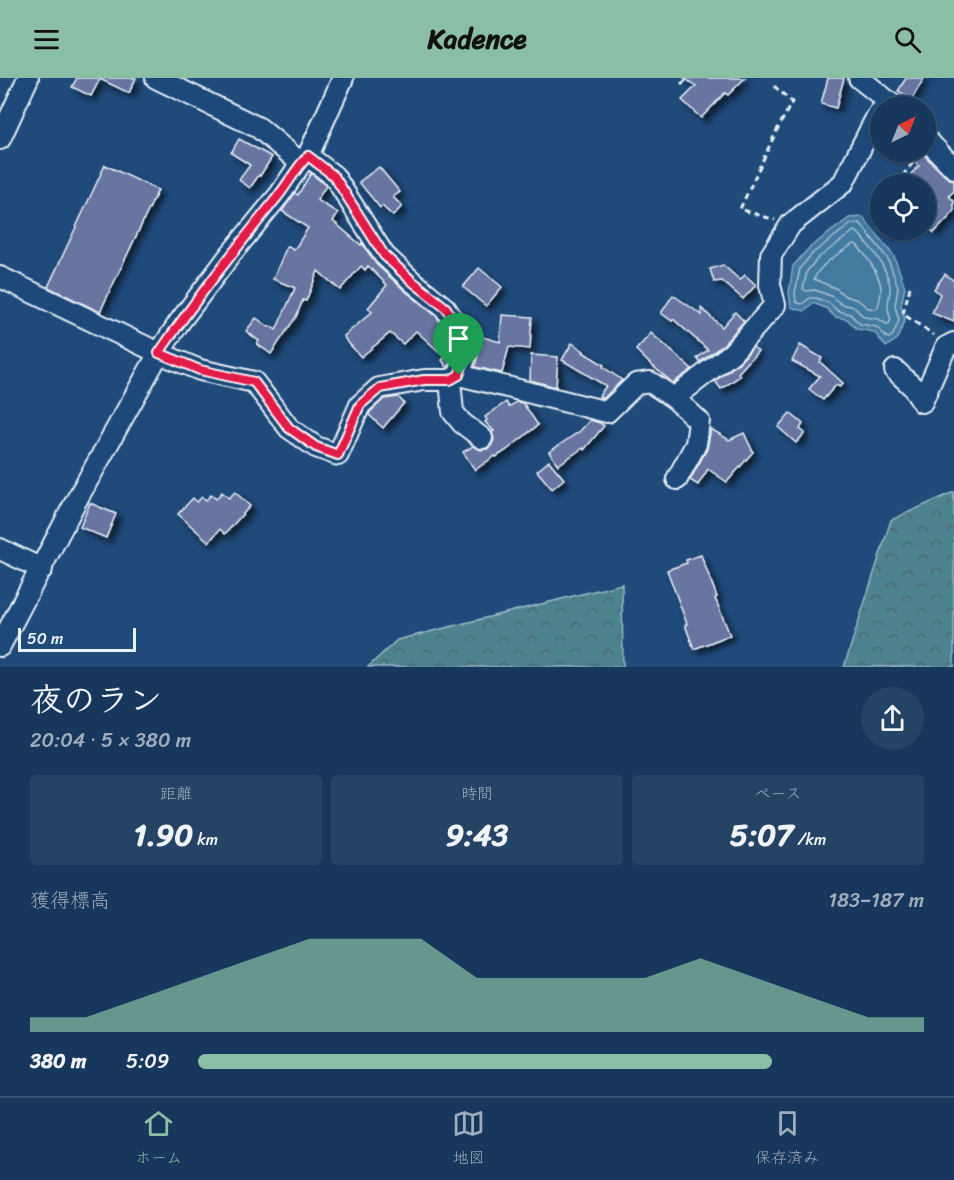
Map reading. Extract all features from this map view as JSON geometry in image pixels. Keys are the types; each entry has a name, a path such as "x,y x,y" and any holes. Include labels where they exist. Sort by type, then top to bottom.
{"street":[{"path":"0,139 28,78"},
{"path":"156,78 259,128 304,159 334,176 384,255 446,308 465,338 467,352 454,377 453,412 462,423 482,438"},
{"path":"0,646 76,501 159,353 178,324 280,194 304,159 343,78"},
{"path":"859,78 876,96"},
{"path":"674,398 732,353 775,305 770,285 771,255 791,224 843,183 870,130"},
{"path":"936,149 954,168"},
{"path":"0,277 159,353 200,370 254,382 289,428 316,447 338,455 360,405 380,388 454,377 607,412 636,384 650,382 674,398 699,421 696,444 677,479"},
{"path":"895,370 913,387 922,402 950,345"},
{"path":"0,549 42,569"}],"path":[{"path":"681,84 689,78"},
{"path":"774,86 792,102 740,209 791,224"},
{"path":"904,174 914,162"},
{"path":"910,286 903,314 950,345"}],"green space":[{"path":"954,492 954,667 844,667 891,520"},
{"path":"622,584 623,667 368,667 397,640"}],"water":[{"path":"863,217 870,226 870,240 881,240 894,256 905,287 901,306 905,320 897,339 886,347 874,332 857,329 847,319 835,317 826,308 813,303 804,311 791,307 789,292 793,266 809,248 849,218"}],"building":[{"path":"77,78 136,78 129,93 100,79 91,96 72,87"},
{"path":"684,78 745,78 728,95 725,93 701,118 682,100 696,86"},
{"path":"828,78 844,78 836,108 821,104"},
{"path":"906,78 924,78 914,96 907,96 898,91"},
{"path":"239,139 272,157 250,188 239,180 250,165 231,153"},
{"path":"914,162 931,162 945,176 954,181 954,191 949,196 954,201 954,212 936,231 936,209 939,206 936,203 936,174 911,174 919,166"},
{"path":"105,165 158,190 100,312 48,287"},
{"path":"379,167 400,192 393,197 402,206 393,216 382,206 380,208 359,182"},
{"path":"311,173 326,186 317,200 338,213 333,221 361,245 362,243 376,264 436,316 448,334 444,339 455,351 449,367 442,360 445,357 416,331 403,344 390,333 361,357 345,339 344,336 372,312 368,308 387,285 368,266 365,270 361,266 340,290 318,271 306,301 303,300 296,317 271,354 257,344 259,341 246,331 256,318 276,330 295,288 273,279 287,246 294,250 308,228 282,211 295,193 298,195"},
{"path":"723,265 740,280 745,275 756,285 743,299 722,281 714,282 710,269"},
{"path":"479,268 502,287 486,306 463,287"},
{"path":"945,274 954,281 954,322 932,313 940,294 934,289"},
{"path":"673,295 702,315 701,308 722,327 735,312 744,321 724,344 700,362 697,358 708,350 673,319 672,321 661,313"},
{"path":"502,315 532,317 530,349 509,347 502,373 475,367 479,336 500,342"},
{"path":"651,333 692,369 673,383 636,350"},
{"path":"572,343 622,380 603,399 599,396 606,386 562,360"},
{"path":"800,345 822,358 820,362 843,383 840,387 836,385 823,400 809,389 820,376 792,361"},
{"path":"753,347 758,351 738,373 740,376 721,389 715,381 740,362"},
{"path":"531,355 558,357 556,387 530,380"},
{"path":"398,397 404,403 383,428 369,415 370,412 384,399"},
{"path":"506,402 509,407 516,402 523,403 538,425 507,450 475,470 463,452 473,446 481,450 491,446 494,431 485,422 487,420 485,417"},
{"path":"790,413 803,424 800,429 805,433 796,443 778,427"},
{"path":"590,420 604,426 584,450 583,448 558,465 549,452 580,431"},
{"path":"711,429 729,440 744,433 753,452 727,482 708,469 698,485 690,480 707,449"},
{"path":"549,461 564,479 552,489 537,471"},
{"path":"222,492 229,498 235,492 250,506 225,534 220,529 209,542 178,514 193,498 197,502 202,497 206,500 211,495 216,499"},
{"path":"90,503 116,514 106,538 80,527"},
{"path":"701,555 730,635 694,649 667,570"}],"route":[{"path":"308,156 334,176 384,255 446,308 465,338 467,352 459,375 450,380 424,380 380,388 360,405 338,455 316,447 289,428 254,382 200,370 159,353 230,255 308,156"}]}
